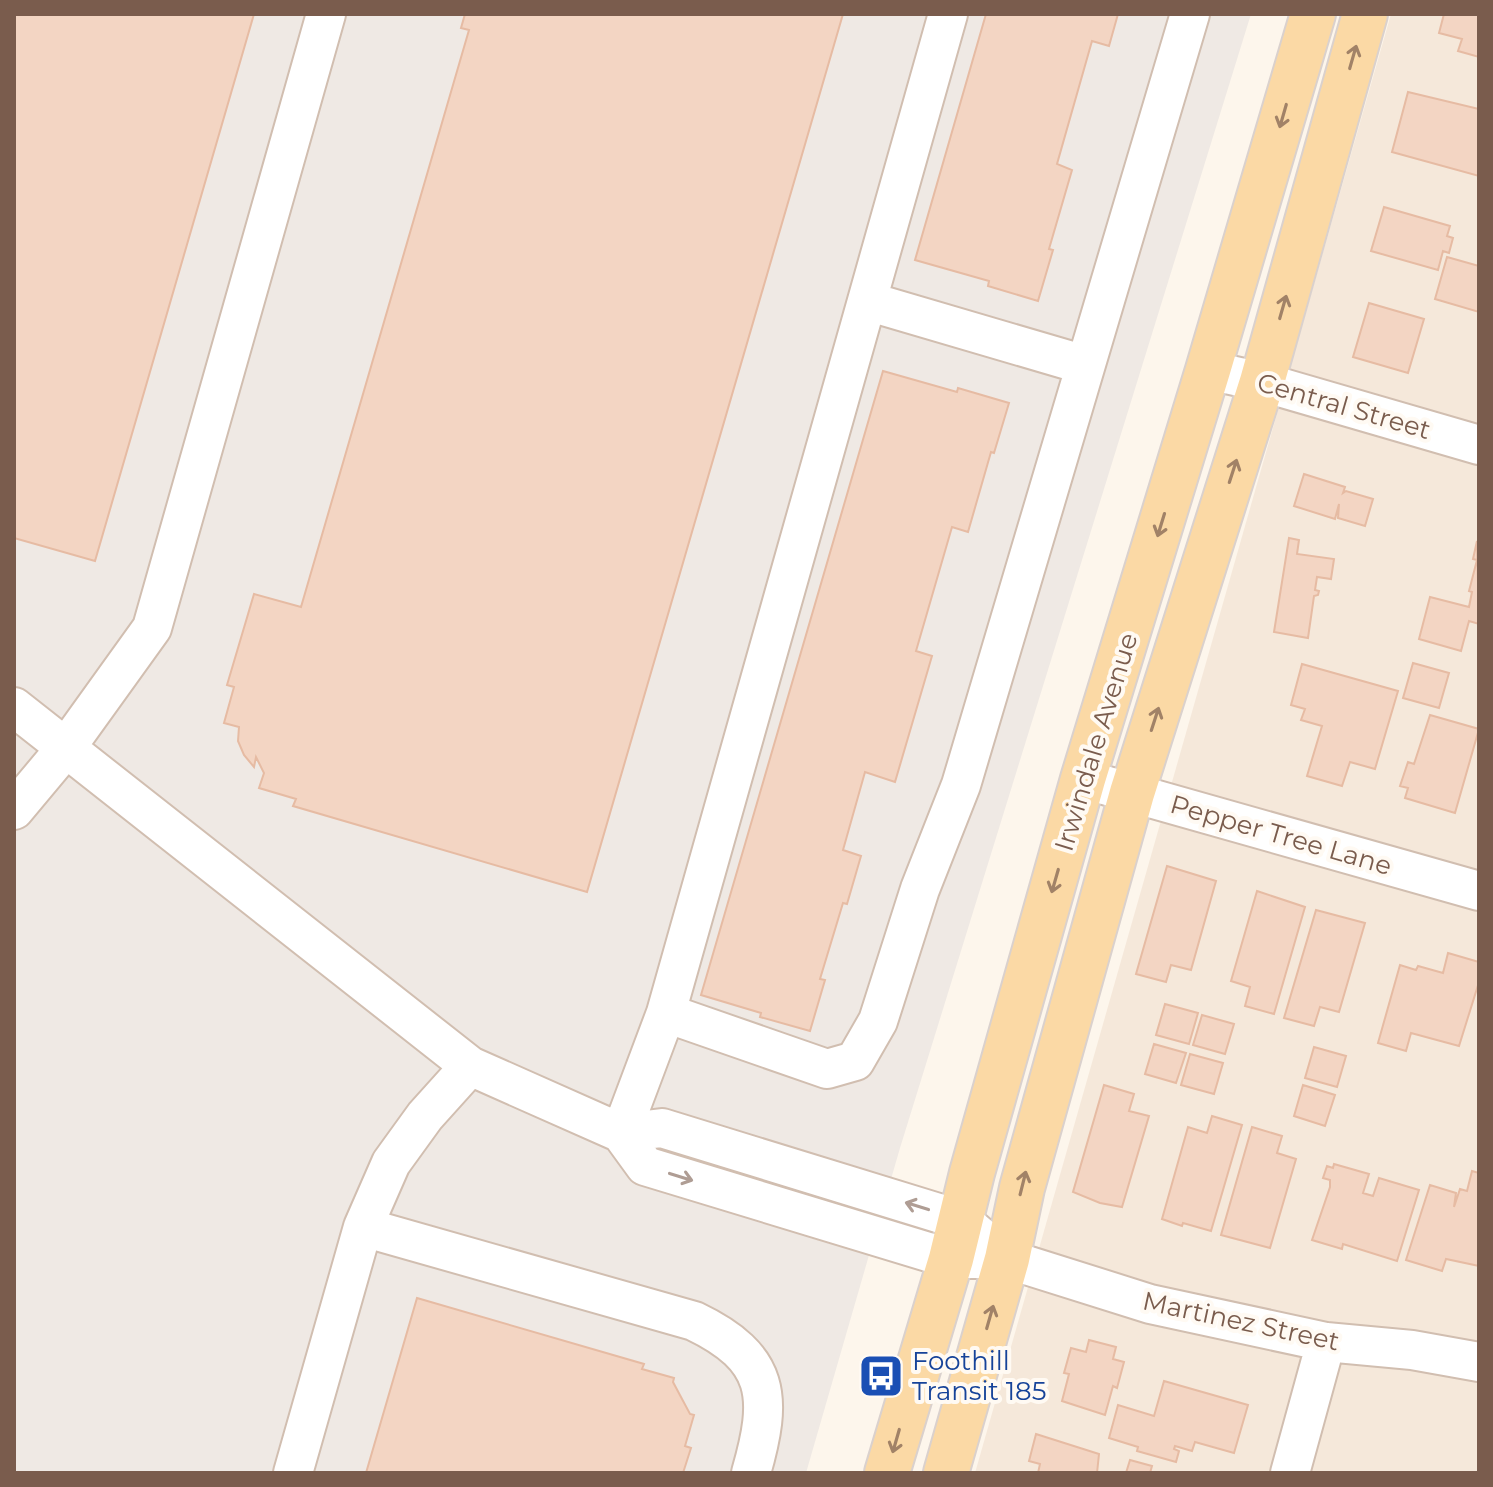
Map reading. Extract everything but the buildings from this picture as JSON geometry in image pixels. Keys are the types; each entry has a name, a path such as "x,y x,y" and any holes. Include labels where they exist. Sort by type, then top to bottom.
{"main road":[{"name":"Irwindale Avenue","path":"887,1473 956,1240 1083,779 1313,14"},
{"name":"Irwindale Avenue","path":"946,1473 1132,793 1262,382 1365,14"}],"street":[{"path":"14,810 65,749 152,628 326,14"},
{"path":"14,707 470,1066 621,1133 666,1013 948,14"},
{"path":"666,1013 827,1069 855,1061 878,1021 920,889 961,785 1190,14"},
{"path":"867,301 1085,365"},
{"name":"Central Street","path":"1208,370 1262,382 1479,445"},
{"name":"Pepper Tree Lane","path":"1083,779 1479,891"},
{"path":"293,1473 363,1227 391,1163 425,1116 470,1066"},
{"name":"Martinez Street","path":"621,1133 645,1166 956,1240 1150,1304 1326,1342 1412,1350 1479,1362"},
{"path":"363,1227 694,1321 721,1334 745,1354 759,1380 765,1408 761,1440 751,1473"},
{"path":"1290,1473 1326,1342"}],"shaded area":[{"path":"14,14 1251,14 900,1148 806,1473 14,1473"},
{"path":"1391,14 1479,14 1479,1473 975,1473"}],"place":[{"name":"Foothill Transit 185","path":"881,1376"}]}
